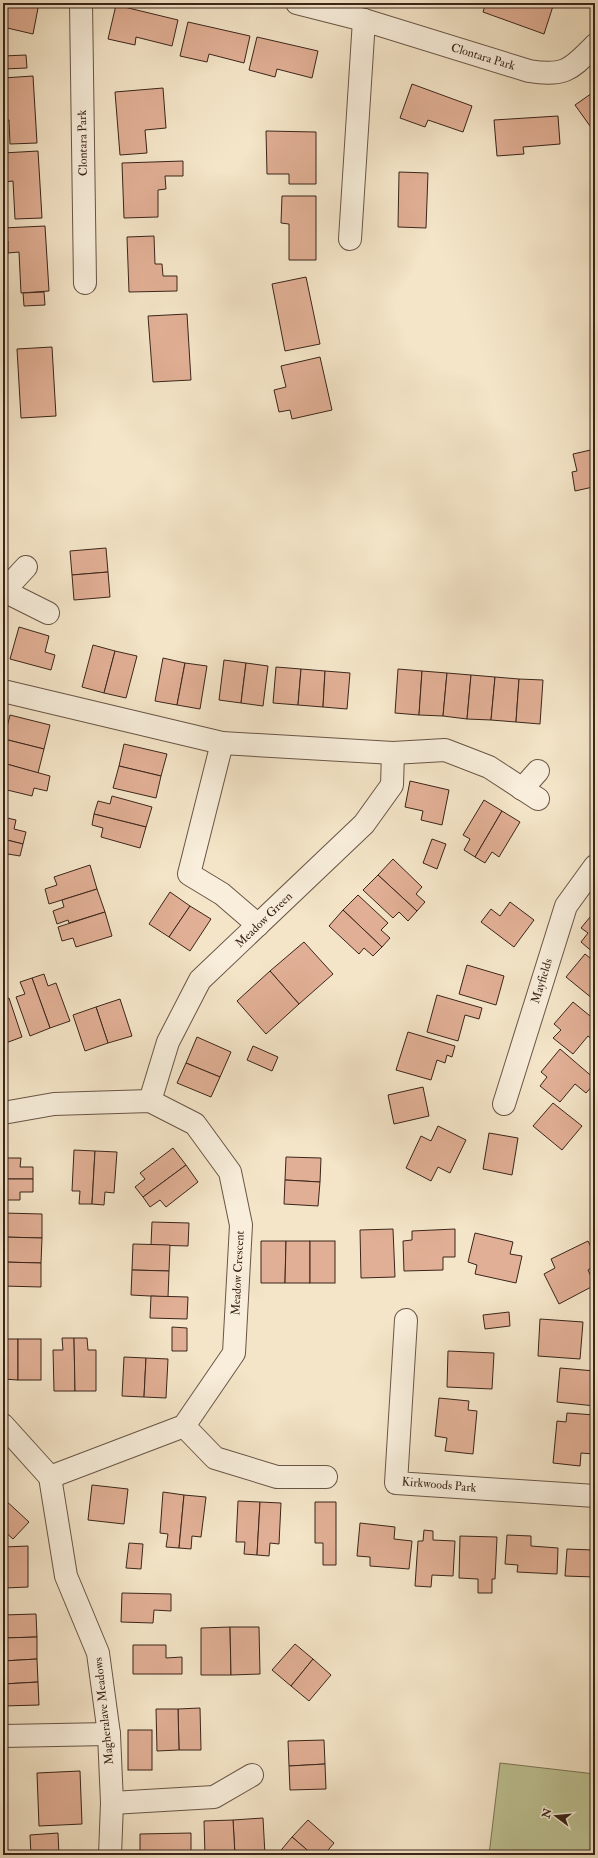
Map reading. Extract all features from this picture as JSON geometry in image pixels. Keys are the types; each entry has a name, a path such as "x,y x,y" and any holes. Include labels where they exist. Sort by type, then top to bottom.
{"street":[{"name":"Clontara Park","path":"81,3 85,283"},
{"name":"Clontara Park","path":"297,3 364,20 529,71 550,75 572,68 595,45"},
{"path":"350,240 364,20"},
{"path":"26,567 3,592 48,613"},
{"path":"3,691 222,743 393,753 445,750 489,767 530,794 538,771"},
{"path":"222,743 189,874 222,894 258,925"},
{"name":"Meadow Green","path":"150,1100 168,1042 200,980 364,824 392,785 393,753"},
{"name":"Mayfields","path":"504,1104 566,906 595,866"},
{"path":"3,1113 54,1104 150,1100"},
{"name":"Meadow Crescent","path":"150,1100 195,1124 230,1172 241,1225 234,1353 184,1426"},
{"name":"Kirkwoods Park","path":"406,1320 396,1483 595,1496"},
{"path":"3,1425 50,1477 184,1426 215,1458 277,1477 326,1477"},
{"name":"Magheralave Meadows","path":"50,1477 66,1576 98,1653 108,1734 112,1803 110,1855"},
{"path":"3,1736 108,1734"},
{"path":"112,1803 214,1797 252,1775"}],"green space":[{"path":"500,1763 595,1774 595,1855 489,1855"}],"building":[{"path":"3,3 39,3 33,34 3,27"},
{"path":"460,3 474,3 473,7"},
{"path":"486,3 554,3 544,34 483,12"},
{"path":"116,5 178,20 172,46 136,37 135,45 108,39"},
{"path":"188,22 250,36 244,63 209,54 207,62 180,56"},
{"path":"257,37 318,51 312,78 277,69 275,77 249,70"},
{"path":"26,55 27,68 3,69 3,56"},
{"path":"33,76 37,143 10,144 9,120 3,121 3,78"},
{"path":"412,84 472,106 463,132 428,120 425,127 400,118"},
{"path":"163,88 166,128 145,130 147,153 120,155 115,92"},
{"path":"595,91 595,133 575,105"},
{"path":"558,116 560,144 523,147 524,154 497,156 494,120"},
{"path":"266,131 316,132 316,184 289,184 289,174 267,174"},
{"path":"38,151 42,218 15,219 13,181 4,182 3,153"},
{"path":"183,161 183,176 165,176 166,189 158,190 158,217 124,218 122,163"},
{"path":"399,172 428,173 426,228 398,227"},
{"path":"282,196 316,196 316,260 289,260 289,224 281,223"},
{"path":"45,226 49,291 21,293 19,252 8,253 8,241 3,241 3,228"},
{"path":"154,236 155,264 162,264 163,276 177,276 177,291 129,292 127,237"},
{"path":"306,277 320,344 285,351 272,284"},
{"path":"44,292 45,305 24,306 23,293"},
{"path":"187,314 191,380 153,382 148,316"},
{"path":"52,347 56,416 21,418 17,349"},
{"path":"320,357 332,410 292,419 290,410 279,412 274,390 286,387 281,366"},
{"path":"595,449 595,498 593,487 575,491 572,472 577,471 573,454"},
{"path":"106,548 108,572 72,575 70,551"},
{"path":"108,572 110,597 74,600 72,575"},
{"path":"19,627 49,636 45,652 55,655 51,670 10,659"},
{"path":"93,645 115,651 104,693 82,687"},
{"path":"115,651 137,656 126,698 104,693"},
{"path":"163,658 185,663 177,705 155,701"},
{"path":"224,660 246,663 241,703 219,700"},
{"path":"185,663 207,666 200,709 177,705"},
{"path":"246,663 268,666 263,706 241,703"},
{"path":"276,667 301,669 298,705 273,703"},
{"path":"301,669 325,671 323,707 298,705"},
{"path":"398,669 422,671 419,715 395,713"},
{"path":"325,671 350,673 347,709 323,707"},
{"path":"422,671 447,673 443,716 419,715"},
{"path":"447,673 471,675 467,719 443,716"},
{"path":"471,675 495,677 491,720 467,719"},
{"path":"495,677 519,679 516,722 491,720"},
{"path":"519,679 543,680 540,724 516,722"},
{"path":"10,715 50,725 44,749 4,739"},
{"path":"4,739 44,749 38,773 3,763"},
{"path":"124,744 167,754 161,776 119,766"},
{"path":"3,763 50,776 47,791 34,788 32,796 3,789"},
{"path":"119,766 161,776 156,798 113,788"},
{"path":"410,781 449,790 442,825 421,820 423,811 405,807"},
{"path":"112,796 152,807 146,827 94,814 98,801 110,804"},
{"path":"484,800 502,811 475,857 464,850 470,839 463,835"},
{"path":"502,811 520,822 499,857 492,852 485,863 475,857"},
{"path":"94,814 146,827 140,848 101,837 103,828 92,825"},
{"path":"3,817 16,820 14,829 26,832 23,844 3,839"},
{"path":"3,839 23,844 20,856 8,854 6,862 3,861"},
{"path":"432,839 446,844 437,869 423,863"},
{"path":"393,859 422,887 416,894 425,902 417,911 378,875"},
{"path":"90,865 97,889 49,904 45,889 57,885 54,877"},
{"path":"378,875 417,911 408,921 399,912 393,918 363,890"},
{"path":"97,889 105,912 69,923 68,920 57,924 53,911 64,907 62,900"},
{"path":"170,892 190,906 169,937 149,924"},
{"path":"358,895 388,923 381,930 390,938 382,947 343,910"},
{"path":"510,902 534,920 514,947 481,922 491,909 500,916"},
{"path":"190,906 211,919 190,951 169,937"},
{"path":"343,910 382,947 373,956 364,948 359,954 329,926"},
{"path":"595,911 595,954 581,942 588,933 581,928"},
{"path":"105,912 112,936 76,947 73,938 62,941 58,927"},
{"path":"304,942 333,974 299,1004 270,971"},
{"path":"585,954 595,962 595,997 593,999 566,977"},
{"path":"467,965 504,976 496,1005 459,994"},
{"path":"270,971 299,1004 266,1034 237,1001"},
{"path":"44,974 48,986 56,983 70,1021 50,1028 32,978"},
{"path":"32,978 50,1028 30,1036 16,997 25,994 20,982"},
{"path":"437,995 482,1008 479,1019 465,1015 458,1041 427,1032"},
{"path":"9,998 22,1037 3,1044 3,1000"},
{"path":"120,999 132,1036 108,1043 96,1007"},
{"path":"573,1002 595,1020 595,1042 588,1036 573,1054 553,1038 561,1030 554,1024"},
{"path":"96,1007 108,1043 85,1051 73,1015"},
{"path":"408,1032 455,1046 452,1057 447,1055 445,1063 437,1060 431,1080 396,1070"},
{"path":"197,1037 231,1052 220,1077 186,1063"},
{"path":"253,1046 278,1057 272,1071 247,1060"},
{"path":"560,1049 595,1079 595,1083 586,1093 575,1084 560,1102 540,1086 547,1077 541,1072"},
{"path":"186,1063 220,1077 211,1097 177,1083"},
{"path":"423,1087 429,1116 394,1124 388,1095"},
{"path":"553,1103 582,1126 562,1150 533,1126"},
{"path":"438,1126 466,1140 450,1173 438,1167 431,1181 406,1168 421,1136 431,1141"},
{"path":"489,1133 518,1138 512,1175 483,1169"},
{"path":"173,1148 186,1165 143,1197 135,1187 145,1179 140,1173"},
{"path":"74,1150 95,1151 92,1204 79,1204 80,1191 72,1191"},
{"path":"95,1151 117,1152 114,1193 105,1192 104,1205 92,1204"},
{"path":"286,1157 321,1158 320,1182 285,1180"},
{"path":"3,1158 21,1158 20,1167 33,1167 33,1179 3,1179"},
{"path":"186,1165 198,1182 166,1207 160,1200 150,1207 143,1197"},
{"path":"3,1179 33,1179 33,1192 20,1192 20,1200 3,1200"},
{"path":"285,1180 320,1182 318,1206 284,1204"},
{"path":"3,1213 42,1214 42,1238 3,1237"},
{"path":"152,1222 189,1223 188,1246 151,1245"},
{"path":"393,1229 395,1277 361,1278 360,1230"},
{"path":"455,1229 455,1257 443,1257 443,1270 404,1271 403,1241 412,1240 412,1231"},
{"path":"475,1233 513,1242 510,1254 522,1256 516,1283 475,1274 477,1265 468,1262"},
{"path":"3,1237 42,1238 41,1263 3,1262"},
{"path":"261,1241 286,1241 285,1283 261,1283"},
{"path":"286,1241 310,1241 310,1283 285,1283"},
{"path":"310,1241 335,1241 335,1283 310,1283"},
{"path":"588,1241 595,1255 595,1266 588,1270 595,1285 559,1304 544,1274 555,1268 551,1259"},
{"path":"133,1244 170,1245 169,1271 132,1270"},
{"path":"3,1262 41,1263 41,1287 3,1286"},
{"path":"132,1270 169,1271 168,1297 131,1295"},
{"path":"151,1296 188,1297 187,1319 150,1318"},
{"path":"509,1312 510,1326 485,1329 483,1315"},
{"path":"540,1319 583,1322 580,1359 538,1356"},
{"path":"172,1327 187,1328 187,1351 172,1351"},
{"path":"62,1338 74,1338 75,1391 54,1391 53,1350 63,1350"},
{"path":"74,1338 87,1338 88,1350 96,1350 96,1391 75,1391"},
{"path":"3,1339 18,1339 18,1380 3,1379"},
{"path":"18,1339 41,1339 41,1380 18,1380"},
{"path":"448,1351 494,1353 492,1389 447,1387"},
{"path":"124,1357 146,1358 144,1397 122,1396"},
{"path":"146,1358 168,1359 166,1398 144,1397"},
{"path":"560,1368 595,1371 595,1406 557,1402"},
{"path":"439,1398 469,1401 468,1410 477,1411 473,1454 445,1451 447,1438 435,1436"},
{"path":"567,1413 595,1415 594,1454 581,1453 580,1466 553,1463 557,1421 566,1422"},
{"path":"92,1485 128,1489 124,1524 88,1520"},
{"path":"163,1492 184,1495 179,1548 166,1547 168,1534 160,1533"},
{"path":"184,1495 206,1497 201,1537 192,1536 191,1549 179,1548"},
{"path":"3,1498 29,1522 13,1539 3,1530"},
{"path":"238,1501 260,1502 257,1555 244,1554 245,1542 236,1542"},
{"path":"260,1502 281,1503 279,1544 270,1543 269,1556 257,1555"},
{"path":"315,1502 336,1502 336,1565 323,1565 323,1543 315,1543"},
{"path":"360,1523 395,1527 394,1539 412,1541 409,1569 370,1566 370,1557 357,1556"},
{"path":"424,1530 433,1531 433,1540 455,1541 453,1576 432,1575 431,1587 415,1586 418,1541 423,1541"},
{"path":"507,1535 531,1536 531,1546 558,1548 557,1574 517,1572 518,1565 505,1564"},
{"path":"460,1536 497,1537 495,1579 492,1579 492,1593 478,1593 478,1579 459,1578"},
{"path":"595,1540 595,1577 565,1576 567,1549 594,1550"},
{"path":"129,1543 143,1544 141,1569 126,1568"},
{"path":"28,1546 28,1587 5,1588 4,1547"},
{"path":"122,1593 171,1594 171,1611 154,1610 153,1623 121,1622"},
{"path":"36,1614 37,1637 3,1638 3,1615"},
{"path":"230,1627 231,1675 201,1675 201,1628"},
{"path":"230,1627 259,1627 260,1674 231,1675"},
{"path":"37,1637 37,1659 3,1661 3,1638"},
{"path":"295,1644 313,1659 291,1686 272,1670"},
{"path":"133,1645 166,1645 166,1658 182,1657 182,1674 133,1674"},
{"path":"37,1659 38,1682 3,1684 3,1661"},
{"path":"313,1659 331,1675 309,1701 291,1686"},
{"path":"38,1682 39,1705 3,1706 3,1684"},
{"path":"200,1708 201,1750 179,1750 178,1709"},
{"path":"156,1709 178,1709 179,1750 157,1751"},
{"path":"128,1730 152,1730 152,1770 128,1770"},
{"path":"324,1740 325,1764 289,1766 288,1741"},
{"path":"325,1764 326,1789 290,1790 289,1766"},
{"path":"80,1771 82,1824 39,1826 37,1773"},
{"path":"263,1818 265,1855 235,1855 233,1820"},
{"path":"233,1820 235,1855 205,1855 204,1821"},
{"path":"308,1820 334,1843 324,1855 313,1855 292,1837"},
{"path":"58,1833 59,1855 31,1855 30,1835"},
{"path":"191,1833 191,1855 140,1855 140,1834"},
{"path":"292,1837 313,1855 277,1855"}]}
